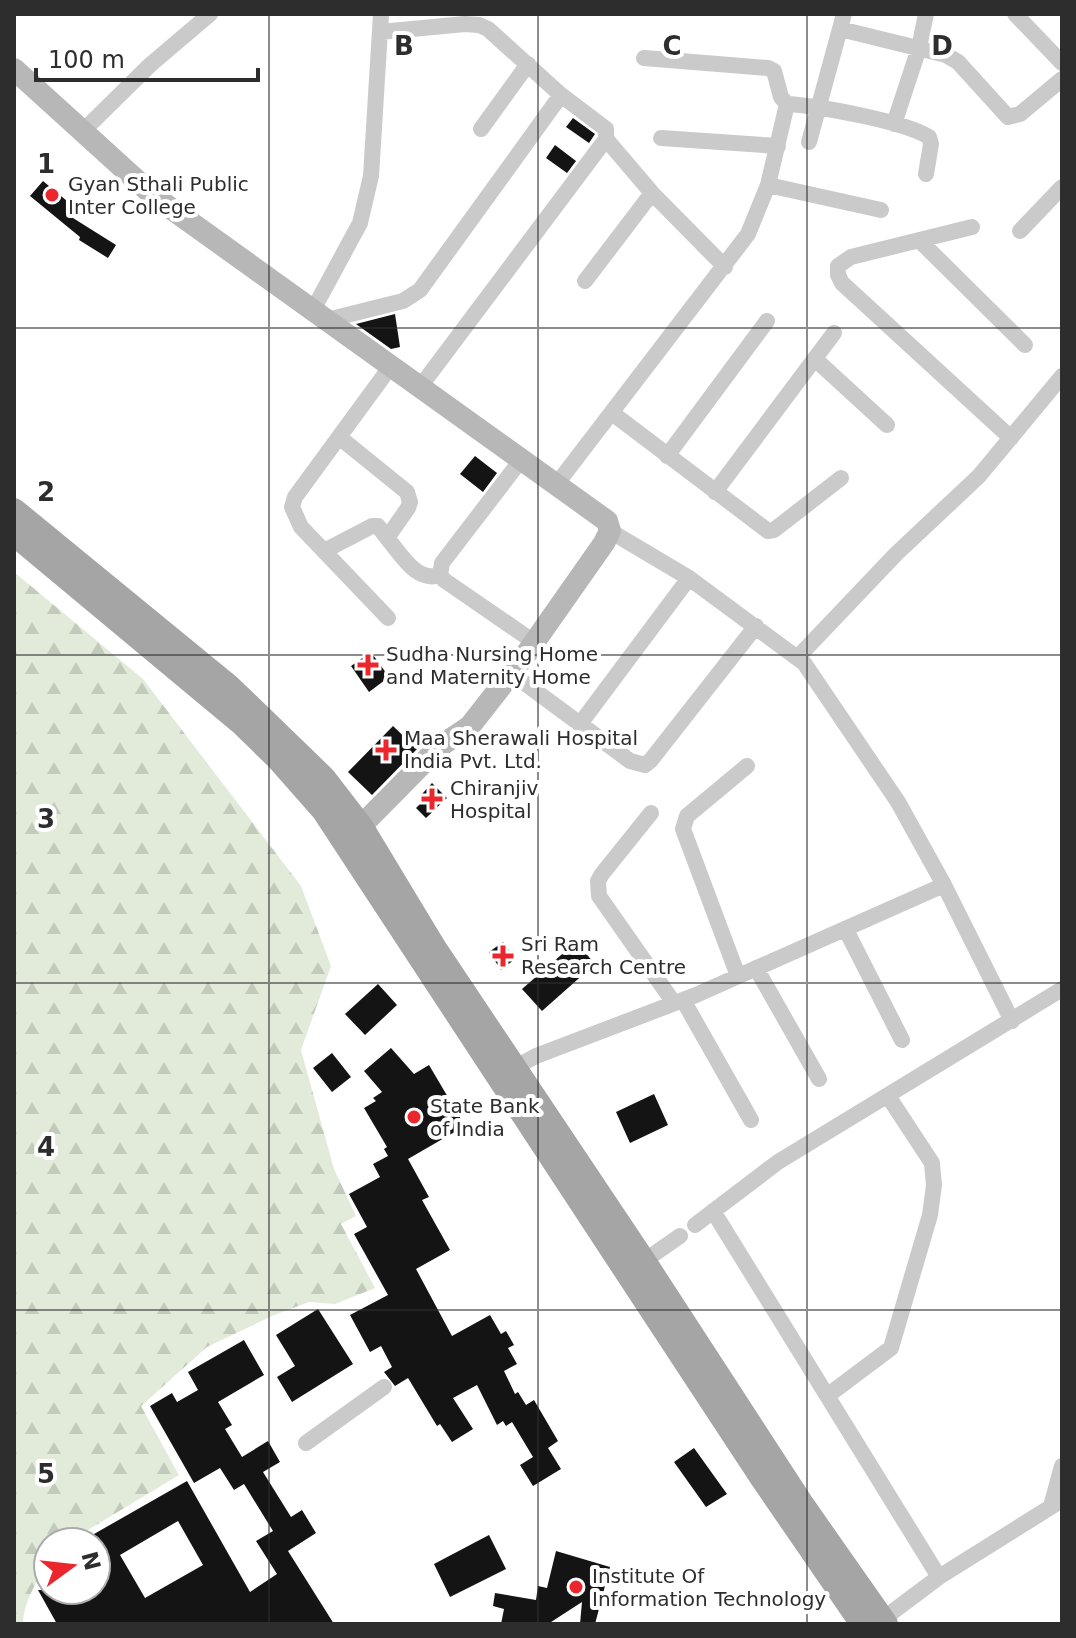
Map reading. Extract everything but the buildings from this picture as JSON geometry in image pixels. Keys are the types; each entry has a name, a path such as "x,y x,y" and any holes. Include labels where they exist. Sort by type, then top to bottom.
{"main road":[{"path":"14,510 230,687 324,778 361,826 506,1072 761,1477 877,1622"},
{"path":"14,534 241,723 323,810 506,1072 644,1261 877,1622"}],"street":[{"path":"83,131 150,65 210,14"},
{"path":"320,315 365,208 371,176 381,14"},
{"path":"894,124 919,48 926,14"},
{"path":"1015,14 1062,63"},
{"path":"809,142 842,22 946,55 958,62 1008,117 1020,114 1062,79"},
{"path":"380,32 479,25 497,35 561,95 606,129 606,139 420,387"},
{"path":"644,58 768,68 774,71 781,97 787,104 819,107 894,124 929,137 931,144 926,174"},
{"path":"481,129 528,64"},
{"path":"14,69 155,197 599,513 607,521 610,531 689,578 804,663 898,802 944,885 1012,1021"},
{"path":"320,315 403,301 420,290 561,95"},
{"path":"556,485 748,234 768,185 787,104"},
{"path":"661,138 778,146"},
{"path":"606,139 652,193 725,267"},
{"path":"768,185 881,210"},
{"path":"1020,231 1062,187"},
{"path":"585,281 652,193"},
{"path":"972,227 851,257 838,266 838,275 842,283 1011,438"},
{"path":"919,240 1025,345"},
{"path":"667,456 767,321"},
{"path":"715,492 834,333"},
{"path":"815,359 887,425"},
{"path":"388,618 301,527 292,507 295,497 391,366"},
{"path":"797,658 896,554 979,476 1062,376"},
{"path":"612,413 768,531 774,530 841,478"},
{"path":"339,437 407,492 408,508 387,538"},
{"path":"521,460 442,563 440,575 534,642"},
{"path":"324,551 372,526 378,526 419,575 431,578 440,575"},
{"path":"361,826 439,747 470,726 534,642 610,531"},
{"path":"580,724 689,578"},
{"path":"511,673 630,761 645,765 756,626"},
{"path":"738,976 683,829 687,816 747,766"},
{"path":"651,813 602,874 597,890 679,1002 751,1120"},
{"path":"506,1072 536,1056 679,1002 944,885"},
{"path":"846,930 902,1040"},
{"path":"756,968 819,1079"},
{"path":"695,1225 778,1162 1062,989"},
{"path":"827,1396 891,1348 930,1215 934,1185 932,1163 888,1096"},
{"path":"713,1211 939,1577"},
{"path":"644,1261 680,1236"},
{"path":"306,1443 384,1387"},
{"path":"877,1622 939,1577 1057,1503 1062,1466"}],"green space":[{"path":"14,572 143,679 301,886 331,966 301,1050 334,1169 356,1216 341,1224 375,1288 335,1304 309,1302 207,1347 141,1406 179,1475 95,1526 32,1526 32,1591 23,1624 14,1624"}],"place":[{"name":"Gyan Sthali Public Inter College","path":"52,195"},
{"name":"Sudha Nursing Home and Maternity Home","path":"368,665"},
{"name":"Maa Sherawali Hospital India Pvt. Ltd.","path":"386,750"},
{"name":"Chiranjiv Hospital","path":"432,799"},
{"name":"Sri Ram Research Centre","path":"503,956"},
{"name":"State Bank of India","path":"414,1117"},
{"name":"Institute Of Information Technology","path":"576,1587"}]}
